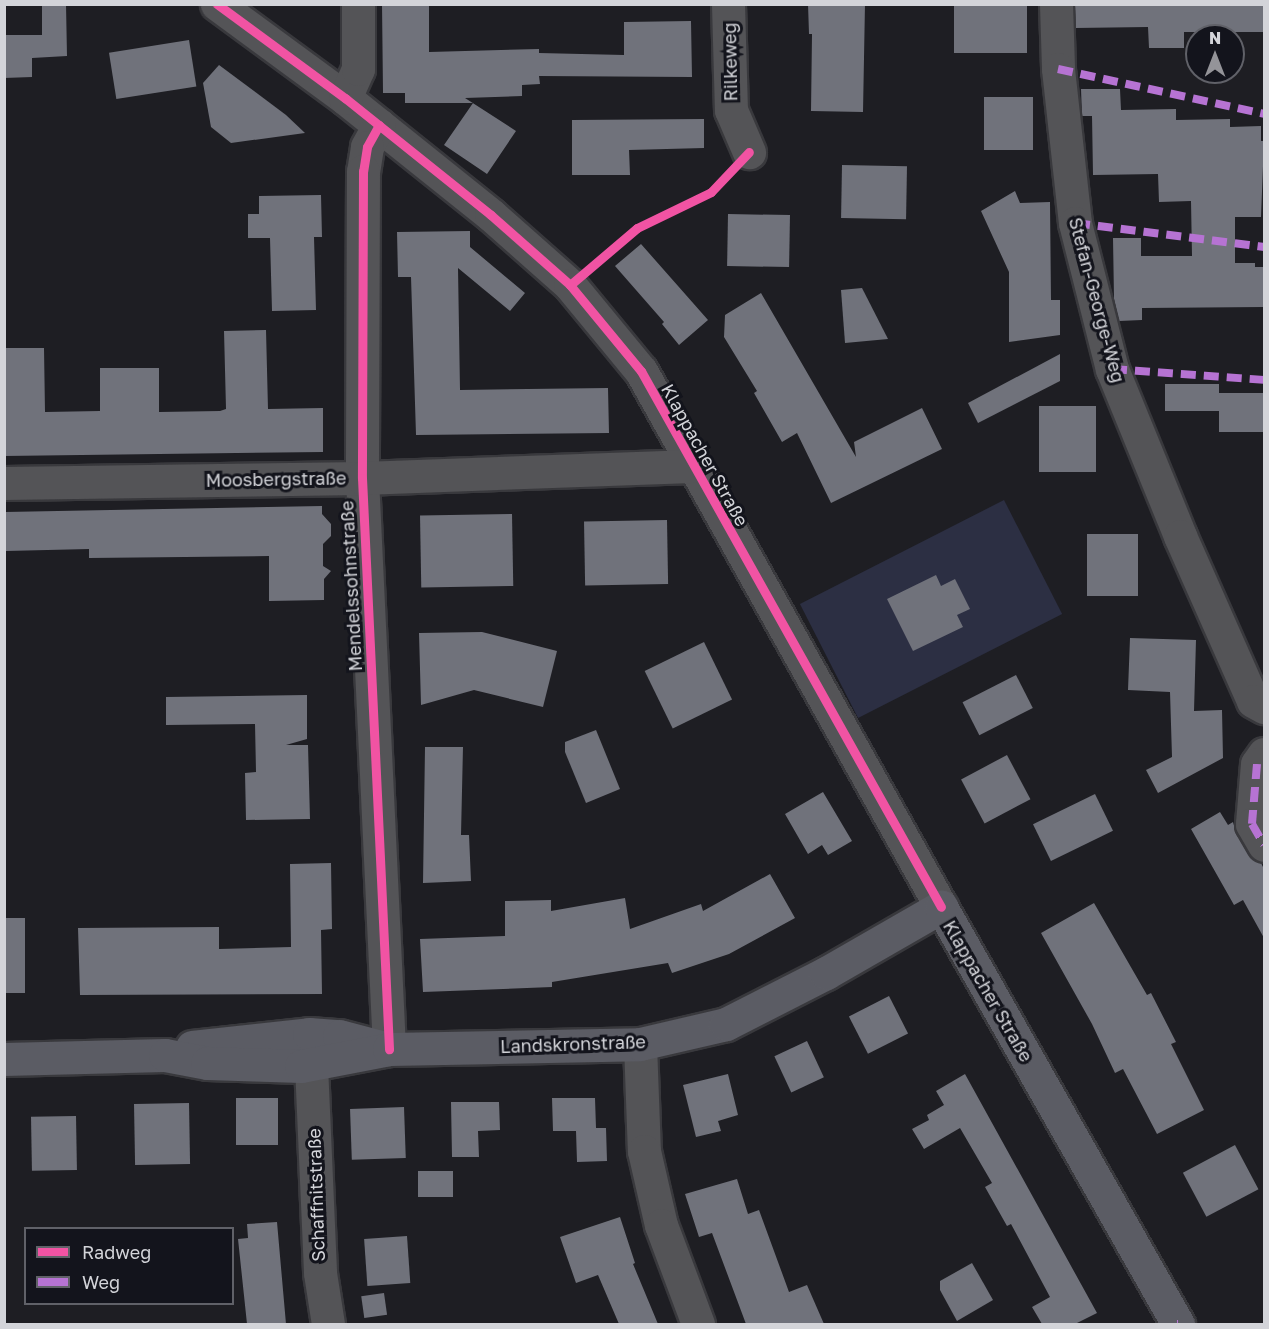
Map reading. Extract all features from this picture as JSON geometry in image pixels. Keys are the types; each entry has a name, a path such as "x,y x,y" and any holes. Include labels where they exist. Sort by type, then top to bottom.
{"main road":[{"name":"Landskronstraße","path":"4,1059 165,1055 207,1063 311,1065 389,1049 640,1044 726,1024 826,974 941,907"},
{"name":"Klappacher Straße","path":"941,907 1178,1324"},
{"name":"Landskronstraße","path":"165,1055 205,1044 309,1034 339,1036 389,1049"}],"street":[{"name":"Klappacher Straße","path":"217,4 345,98 491,215 570,285 641,371 692,466 941,907"},
{"path":"345,98 358,69 358,4"},
{"name":"Rilkeweg","path":"728,4 731,111 749,152"},
{"name":"Stefan-George-Weg","path":"1056,4 1058,69 1075,223 1112,369 1180,536 1253,701 1264,707"},
{"name":"Mendelssohnstraße","path":"379,125 367,147 363,171 362,478 389,1049"},
{"name":"Moosbergstraße","path":"4,483 362,478 692,466"},
{"path":"1264,754 1257,764 1252,824 1264,845"},
{"path":"640,1044 644,1150 661,1225 698,1324"},
{"name":"Schaffnitstraße","path":"311,1065 320,1273 328,1324"}],"shaded area":[{"path":"1004,500 1062,614 858,718 800,604"}],"building":[{"path":"42,4 66,4 67,56 32,58 32,77 4,78 4,35 42,35"},
{"path":"382,4 429,4 429,52 539,49 539,53 624,55 624,22 691,21 692,77 539,76 540,84 522,85 522,96 465,98 473,103 405,103 405,93 383,93"},
{"path":"808,4 865,4 863,112 811,111 812,34 809,34"},
{"path":"954,4 1027,4 1027,53 954,53"},
{"path":"1075,4 1264,4 1264,32 1245,32 1245,24 1185,24 1184,48 1149,48 1148,27 1075,28"},
{"path":"189,40 196,86 116,99 109,53"},
{"path":"219,65 286,115 305,133 231,143 211,127 203,83"},
{"path":"1081,89 1120,89 1121,110 1176,109 1176,120 1230,119 1230,127 1261,126 1261,141 1264,141 1261,217 1235,217 1235,263 1255,263 1255,267 1264,267 1264,307 1142,308 1142,320 1119,321 1114,299 1113,238 1141,238 1141,256 1192,256 1191,201 1159,202 1158,174 1093,175 1092,116 1082,116"},
{"path":"984,97 1033,97 1033,150 984,150"},
{"path":"473,103 516,131 487,174 444,145"},
{"path":"704,119 704,148 629,150 630,175 572,175 572,120"},
{"path":"842,165 907,166 906,219 841,218"},
{"path":"1015,191 1020,203 1050,202 1051,300 1060,300 1060,335 1009,342 1009,272 981,211"},
{"path":"321,195 322,237 314,237 316,310 272,311 270,238 248,238 248,214 259,214 259,196"},
{"path":"728,214 790,215 789,267 727,266"},
{"path":"470,231 470,247 525,293 510,311 458,268 460,390 608,388 609,433 416,435 411,277 398,277 397,232"},
{"path":"641,244 708,320 679,345 662,324 664,322 615,266"},
{"path":"862,288 888,339 845,343 841,290"},
{"path":"761,293 856,457 854,442 922,408 942,449 831,503 797,433 782,442 754,393 757,391 724,337 725,315"},
{"path":"266,330 268,409 323,408 323,452 4,456 4,348 44,348 45,412 100,411 100,368 159,368 159,412 220,411 226,409 224,331"},
{"path":"1060,354 1060,381 978,423 968,403"},
{"path":"1165,384 1219,384 1219,393 1264,393 1264,432 1219,432 1219,411 1165,411"},
{"path":"1039,406 1096,406 1096,472 1039,472"},
{"path":"322,506 322,514 331,524 331,536 323,544 323,566 331,571 324,579 324,600 269,601 269,556 89,558 89,549 6,551 5,512"},
{"path":"512,514 513,586 421,588 420,516"},
{"path":"667,520 668,584 585,585 584,521"},
{"path":"1087,534 1138,534 1138,596 1087,596"},
{"path":"936,575 941,586 955,579 970,609 957,615 963,627 913,651 887,599"},
{"path":"482,632 557,651 543,707 474,690 421,705 419,633"},
{"path":"1130,638 1196,640 1194,711 1222,710 1223,758 1158,793 1146,770 1172,757 1170,692 1128,690"},
{"path":"704,642 732,700 673,728 645,671"},
{"path":"1016,675 1033,708 979,735 963,702"},
{"path":"307,695 307,739 286,745 308,745 310,819 246,820 245,773 256,772 255,724 166,725 166,697"},
{"path":"596,730 620,789 586,803 565,752 565,742"},
{"path":"425,747 463,747 461,835 469,835 471,881 423,883"},
{"path":"1007,755 1030,799 985,824 961,779"},
{"path":"823,792 852,841 828,855 822,845 808,854 785,814"},
{"path":"1095,794 1113,831 1051,861 1033,824"},
{"path":"1220,812 1228,825 1233,822 1236,833 1248,854 1261,863 1264,869 1264,938 1243,900 1234,905 1191,829"},
{"path":"331,863 332,929 321,930 322,994 80,995 78,928 219,927 219,949 291,947 290,864"},
{"path":"770,874 795,918 729,954 672,973 668,963 552,982 552,987 423,992 420,939 505,936 505,901 551,900 551,911 625,898 630,929 701,904 703,911"},
{"path":"1094,903 1147,995 1151,993 1176,1042 1171,1044 1204,1110 1157,1134 1123,1069 1115,1073 1092,1024 1041,933"},
{"path":"4,918 25,918 25,993 4,993"},
{"path":"889,996 908,1033 868,1054 849,1016"},
{"path":"807,1041 824,1077 791,1092 774,1056"},
{"path":"728,1074 738,1115 718,1121 721,1131 696,1137 683,1085"},
{"path":"965,1074 1097,1313 1075,1324 1042,1324 1032,1307 1050,1297 1011,1224 1007,1226 985,1187 992,1183 960,1128 924,1149 912,1129 929,1120 927,1115 944,1105 936,1091"},
{"path":"236,1098 278,1098 278,1145 236,1145"},
{"path":"552,1098 595,1098 596,1128 606,1128 607,1161 577,1162 576,1131 553,1131"},
{"path":"451,1102 499,1102 500,1130 478,1131 479,1157 452,1157"},
{"path":"189,1103 190,1164 135,1165 134,1104"},
{"path":"404,1107 406,1158 352,1160 350,1109"},
{"path":"76,1116 77,1170 32,1171 31,1117"},
{"path":"1235,1145 1258,1189 1206,1217 1183,1173"},
{"path":"418,1171 453,1171 453,1197 418,1197"},
{"path":"737,1179 748,1214 759,1210 789,1292 807,1285 824,1324 746,1324 712,1233 699,1237 685,1194"},
{"path":"620,1217 635,1263 633,1264 658,1324 619,1324 598,1275 576,1283 560,1237"},
{"path":"277,1222 286,1324 247,1324 238,1239 248,1238 247,1224"},
{"path":"407,1236 410,1283 367,1286 364,1239"},
{"path":"972,1263 993,1300 957,1321 940,1290 940,1281"},
{"path":"384,1293 387,1315 364,1318 361,1296"}],"marked path":[{"path":"1058,69 1264,114"},
{"path":"1075,223 1264,247"},
{"path":"1112,369 1264,380"},
{"path":"1257,764 1252,824 1264,845"}],"cycle path":[{"path":"217,4 345,98 491,215 570,285 641,371 941,907"},
{"path":"379,125 367,147 363,171 362,478 389,1049"},
{"path":"570,285 637,228 711,192 749,152"}]}
